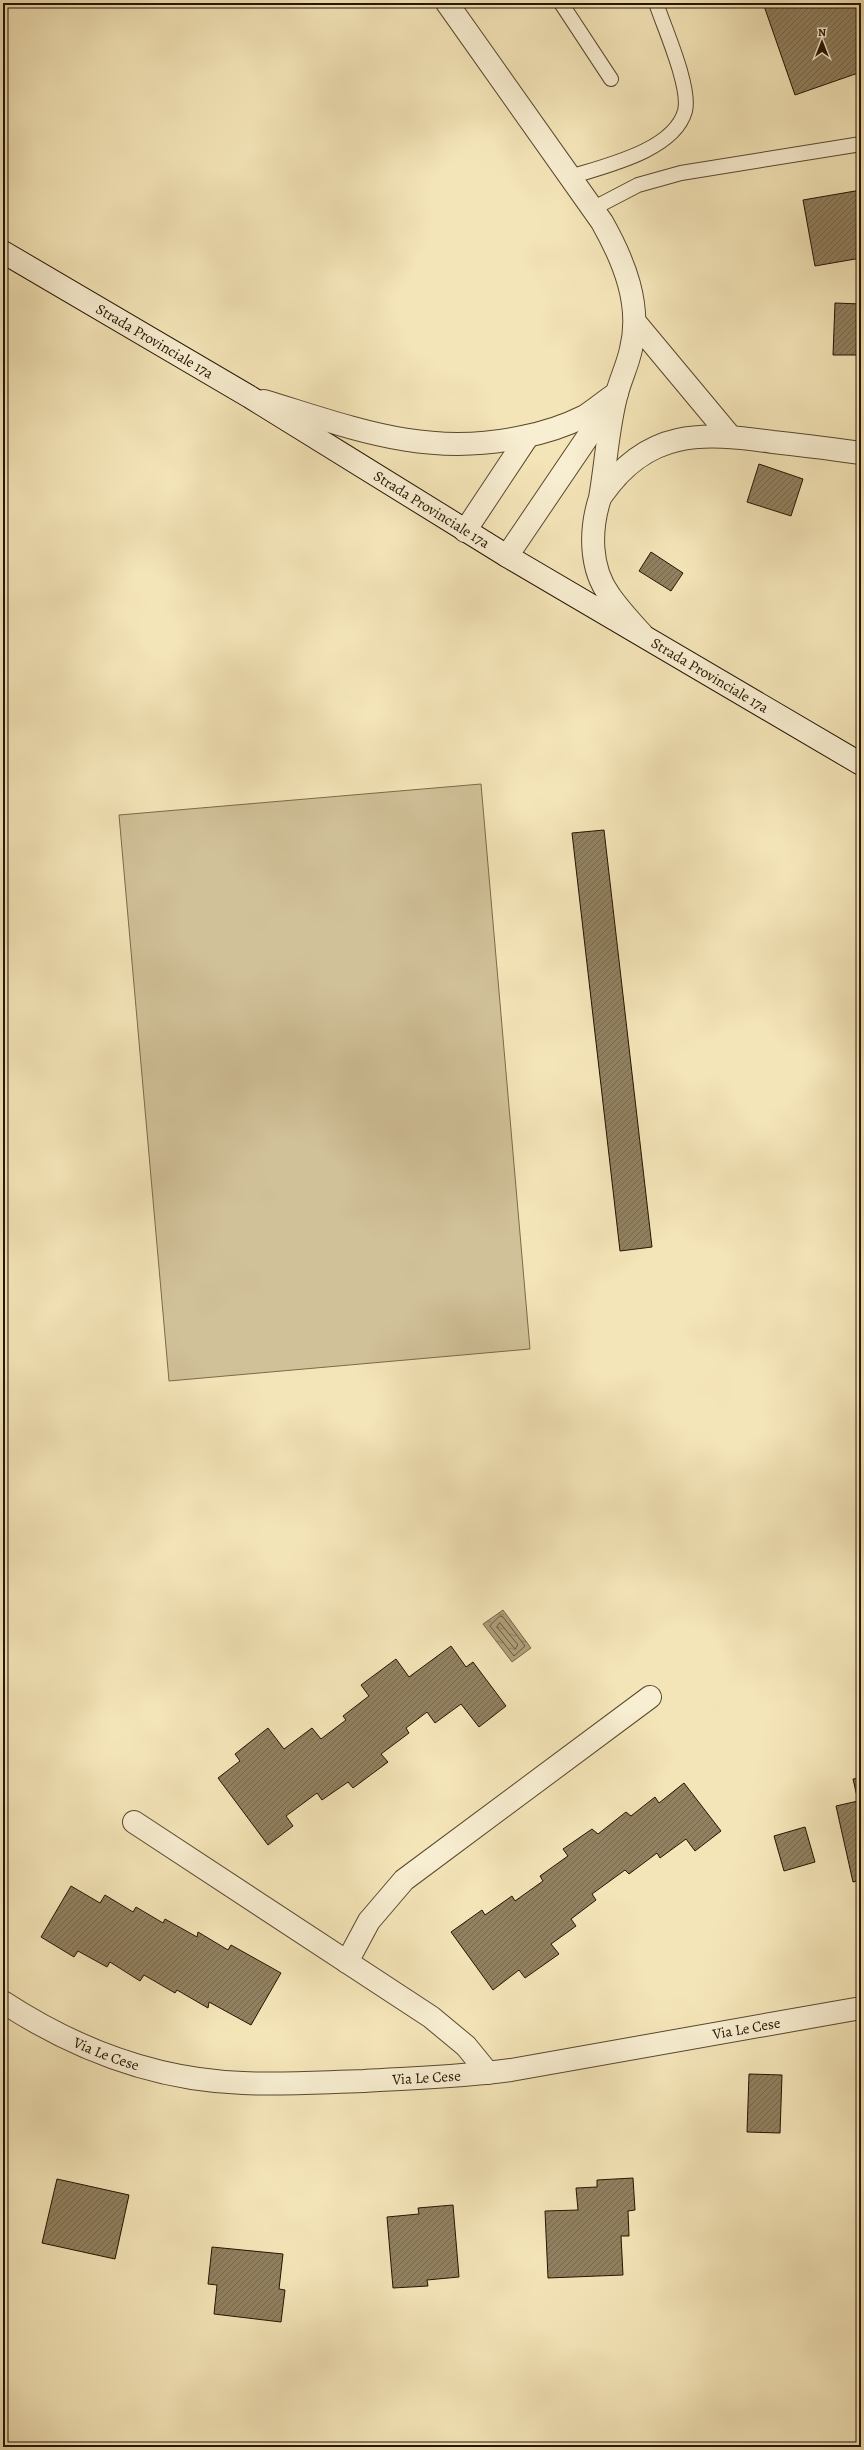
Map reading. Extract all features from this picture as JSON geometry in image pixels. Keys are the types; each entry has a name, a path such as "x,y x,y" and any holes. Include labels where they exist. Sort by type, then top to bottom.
{"street":[{"path":"447,3 570,177 615,245 632,294 635,322 632,348 617,393 600,498 595,514 593,536 594,554 602,582 609,596 646,638"},
{"name":"Strada Provinciale 17a","path":"3,252 250,398 465,531 861,764"},
{"path":"635,322 730,436"},
{"path":"250,398 349,427 414,442 468,445 498,442 550,430 585,416 617,393"},
{"path":"507,556 617,393"},
{"path":"465,531 528,436"},
{"path":"600,498 615,477 624,468 670,441 696,436 730,436 861,453"},
{"path":"348,1962 369,1921 404,1880 650,1697"},
{"path":"134,1822 445,2027 466,2046 488,2074"},
{"name":"Via Le Cese","path":"3,2002 50,2030 100,2053 128,2063 188,2077 242,2083 276,2084 488,2074 861,2008"}],"lane":[{"path":"561,3 611,79"},
{"path":"570,177 635,156 662,141 675,128 685,111 680,73 656,3"},
{"path":"592,209 638,185 681,173 861,144"}],"shaded area":[{"path":"481,784 530,1349 169,1381 119,815"}],"water":[{"path":"503,1610 531,1648 512,1662 483,1624"}],"building":[{"path":"763,3 861,3 861,72 795,95"},
{"path":"861,190 861,258 815,266 803,200"},
{"path":"835,303 861,304 861,355 833,355"},
{"path":"759,464 803,479 791,516 747,502"},
{"path":"651,552 683,573 671,591 639,571"},
{"path":"604,830 652,1247 620,1251 572,833"},
{"path":"451,1646 466,1667 473,1662 506,1706 479,1727 461,1704 435,1723 427,1712 406,1728 409,1733 381,1754 388,1762 353,1788 348,1782 322,1800 317,1793 286,1816 293,1826 268,1845 218,1778 240,1761 235,1754 268,1728 284,1749 312,1728 321,1739 346,1720 343,1716 369,1696 361,1685 396,1659 409,1677"},
{"path":"861,1778 861,1880 853,1882 836,1806 858,1801 853,1779"},
{"path":"684,1783 721,1831 695,1851 686,1839 660,1858 657,1853 629,1874 625,1870 592,1894 596,1900 571,1919 576,1926 551,1944 559,1954 525,1978 519,1970 493,1990 451,1932 482,1910 485,1915 512,1896 515,1901 543,1881 540,1876 568,1856 563,1849 592,1829 598,1834 626,1812 631,1816 655,1797 659,1803"},
{"path":"805,1827 815,1862 784,1871 774,1836"},
{"path":"71,1886 100,1903 105,1895 133,1912 136,1907 163,1923 165,1919 197,1937 198,1932 228,1950 231,1945 281,1973 251,2025 209,2002 208,2008 177,1990 175,1993 144,1975 140,1981 110,1962 107,1967 78,1951 74,1957 41,1937"},
{"path":"749,2074 782,2075 780,2133 747,2132"},
{"path":"633,2178 635,2210 628,2211 629,2236 621,2236 623,2275 548,2278 545,2211 578,2210 576,2188 597,2187 597,2180"},
{"path":"57,2179 129,2195 115,2259 42,2243"},
{"path":"453,2205 459,2277 427,2280 428,2286 393,2288 387,2217 419,2214 418,2208"},
{"path":"212,2247 283,2254 279,2289 285,2290 281,2322 214,2314 217,2285 208,2284"}]}
